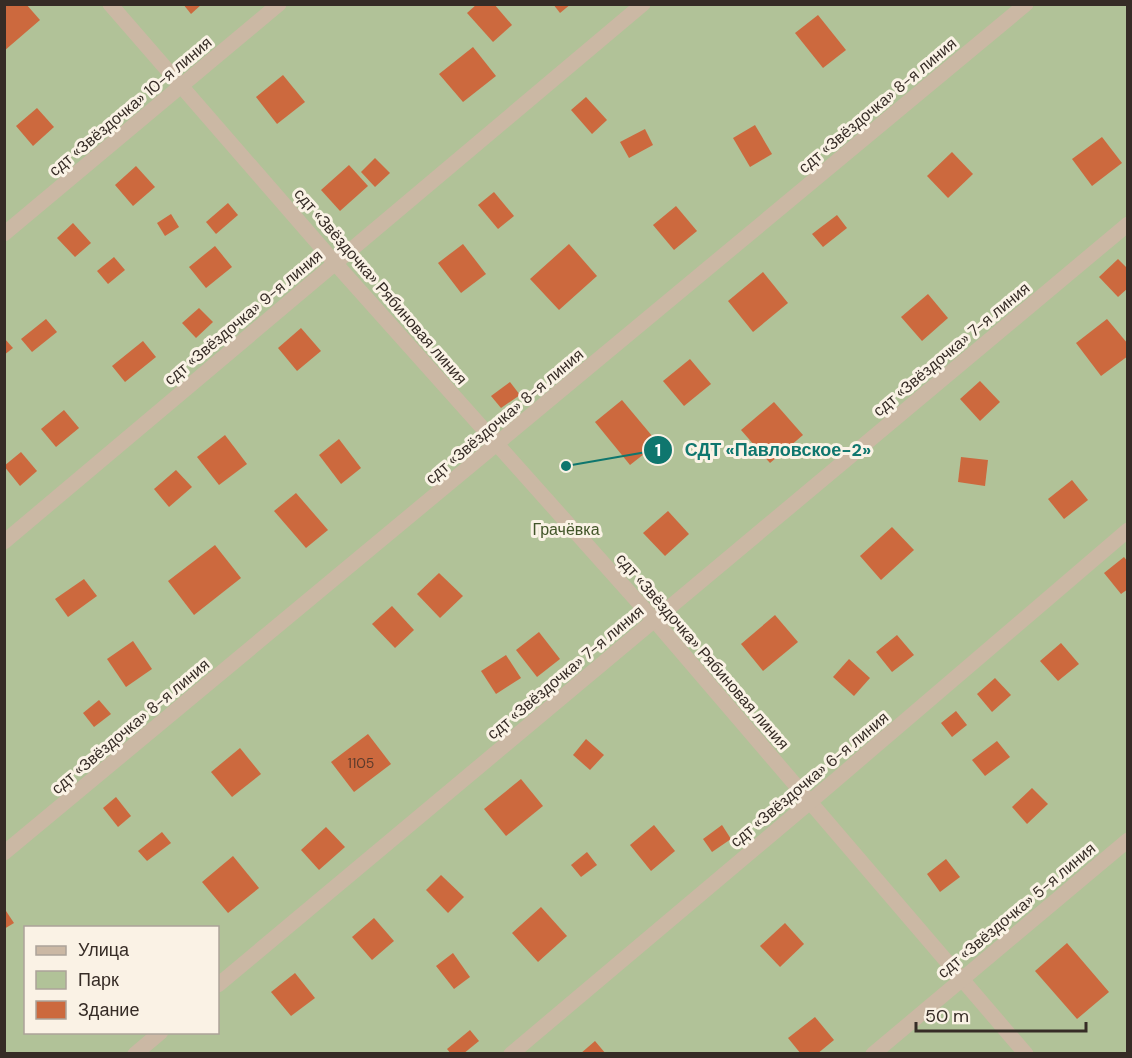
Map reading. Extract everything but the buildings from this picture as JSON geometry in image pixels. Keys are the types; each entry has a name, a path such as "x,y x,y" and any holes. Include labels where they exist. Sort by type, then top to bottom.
{"street":[{"name":"сдт «Звёздочка» Рябиновая линия","path":"110,4 335,263 655,621 1026,1053"},
{"name":"сдт «Звёздочка» 10-я линия","path":"4,234 279,4"},
{"name":"сдт «Звёздочка» 9-я линия","path":"4,542 643,4"},
{"name":"сдт «Звёздочка» 8-я линия","path":"4,853 498,445 1026,4"},
{"name":"сдт «Звёздочка» 7-я линия","path":"219,984 1128,224"},
{"name":"сдт «Звёздочка» 6-я линия","path":"511,1053 810,802 1128,530"},
{"name":"сдт «Звёздочка» 5-я линия","path":"873,1053 1128,840"},
{"path":"135,1053 159,1034"}],"green space":[{"name":"Грачёвка","path":"5,5 1127,5 1127,1053 5,1054"}],"place":[{"name":"СДТ «Павловское-2»","path":"566,466"}]}
